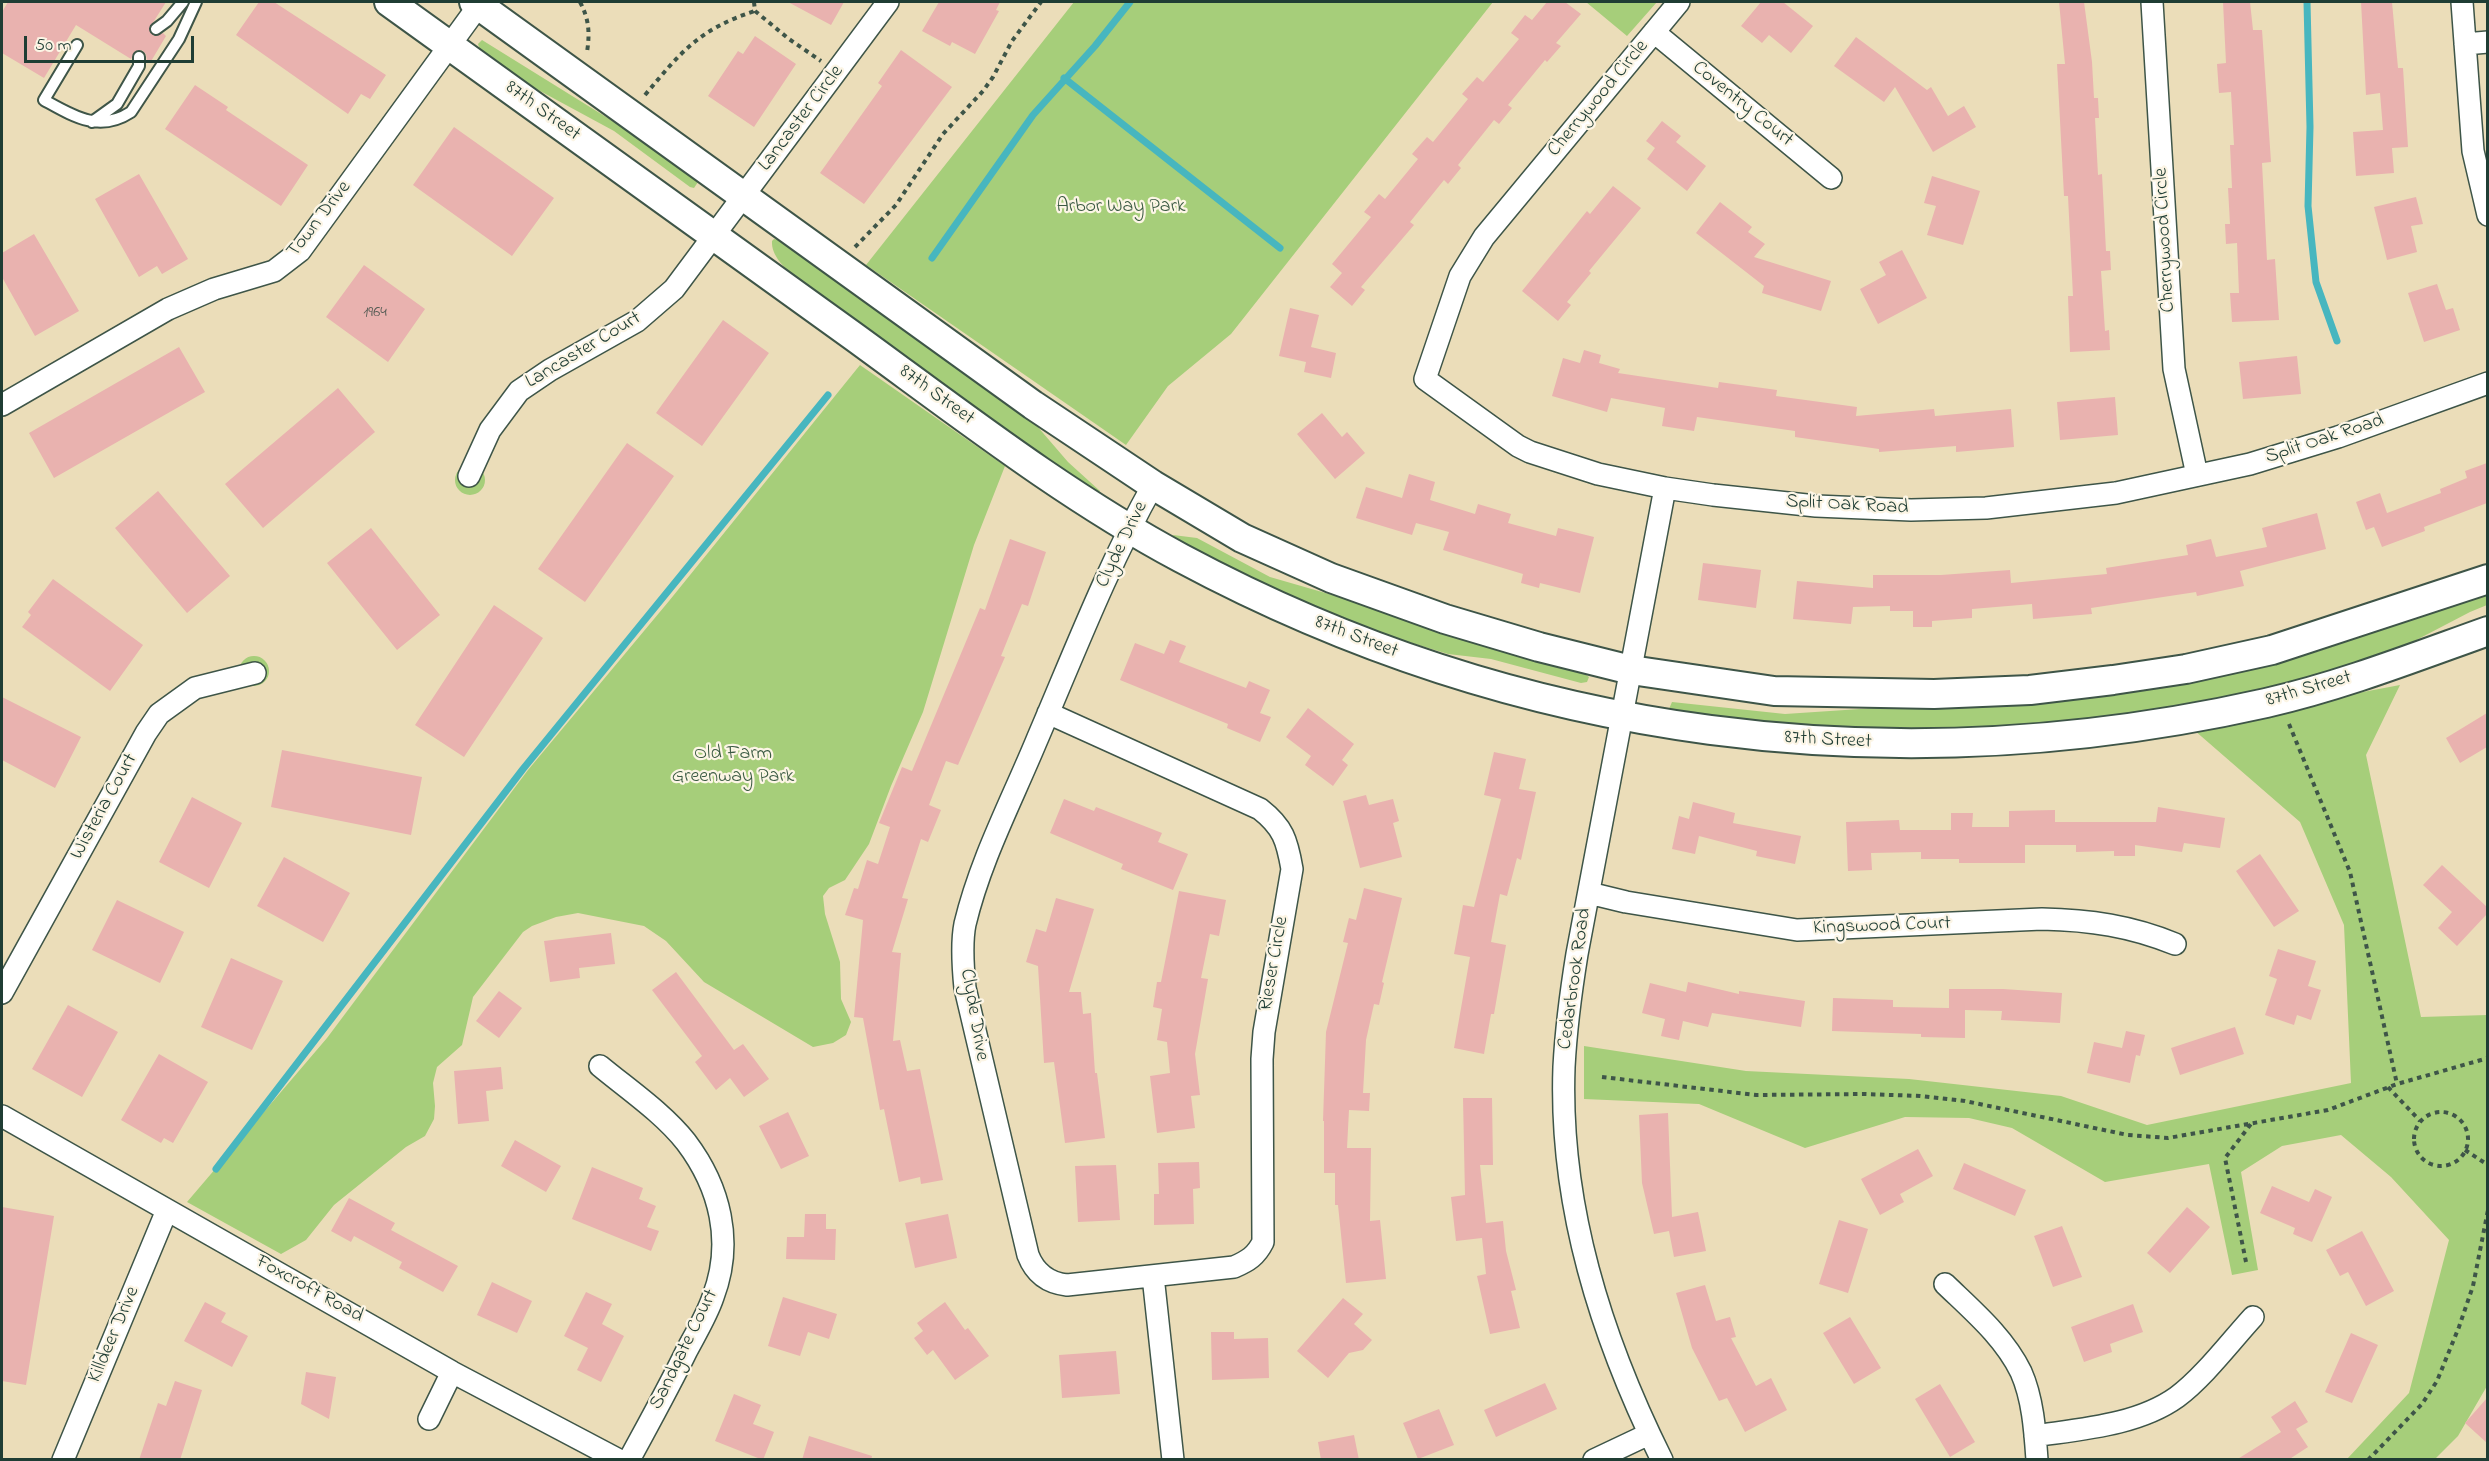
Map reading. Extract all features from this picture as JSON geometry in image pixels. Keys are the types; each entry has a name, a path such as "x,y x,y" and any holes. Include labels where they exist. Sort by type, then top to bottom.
{"street":[{"name":"87th Street","path":"390,2 973,423 1129,528 1233,586 1319,624 1430,666 1537,697 1622,717 1761,736 1919,745 2054,737 2138,727 2273,701 2370,672 2487,631"},
{"name":"Lancaster Circle","path":"714,236 888,2"},
{"name":"Cherrywood Circle","path":"1518,197 1679,2"},
{"name":"Cherrywood Circle","path":"2152,2 2174,369 2197,475"},
{"path":"2462,2 2473,151 2487,215"},
{"name":"Town Drive","path":"2,405 168,309 214,288 274,271 285,265 300,251 450,46 476,4"},
{"path":"476,4 1033,405 1153,485 1242,538 1331,578 1445,619 1595,662 1631,670 1774,691 1934,694 2030,690 2186,669 2272,650 2487,579"},
{"name":"Coventry Court","path":"1654,33 1831,178"},
{"path":"2465,44 2487,42"},
{"name":"Split Oak Road","path":"1518,197 1466,264 1425,379 1530,452 1598,474 1665,488 1816,506 1911,510 1986,508 2116,493 2250,464 2338,437 2487,383"},
{"name":"Lancaster Court","path":"469,476 490,430 519,391 550,370 654,309 674,289 714,236"},
{"name":"Clyde Drive","path":"1153,485 1129,528 980,873 965,927 963,969 970,1020 1031,1264 1046,1279 1055,1284 1067,1285 1153,1276"},
{"name":"Cedarbrook Road","path":"1662,1460 1636,1409 1596,1301 1574,1207 1567,1155 1564,1068 1569,1006 1665,488"},
{"name":"Wisteria Court","path":"2,993 146,733 159,714 195,688 255,673"},
{"name":"Rieser Circle","path":"1048,713 1260,808 1279,826 1288,849 1292,869 1264,1032 1262,1059 1263,1242 1257,1254 1248,1262 1234,1268 1153,1276"},
{"name":"Kingswood Court","path":"1589,893 1626,902 1797,930 2042,919 2081,920 2144,932 2175,944"},
{"name":"Sandgate Court","path":"600,1066 684,1140 704,1168 714,1189 723,1235 720,1276 713,1298 629,1460"},
{"name":"Foxcroft Road","path":"2,1116 452,1372 619,1460"},
{"name":"Killdeer Drive","path":"63,1460 167,1210"},
{"path":"1153,1276 1173,1460"},
{"path":"1945,1284 1984,1321 2005,1346 2021,1373 2032,1412 2037,1460"},
{"path":"2036,1436 2124,1420 2162,1406 2179,1396 2253,1317"},
{"path":"429,1419 452,1372"},
{"path":"1594,1460 1649,1434"}],"lane":[{"path":"160,32 183,2"},
{"path":"78,45 44,100 91,122 119,120 130,112 178,39 196,2"},
{"path":"91,122 117,104 142,62"}],"path":[{"path":"580,2 589,21 590,37 587,53"},
{"path":"754,2 755,11 825,64"},
{"path":"855,247 896,205 943,135 983,91 1012,41 1041,2"},
{"path":"645,95 698,37 716,26 755,11"},
{"path":"2288,720 2350,872 2397,1084"},
{"path":"1602,1077 1756,1095 1864,1094 1965,1101 2151,1138 2187,1136 2328,1110 2397,1084 2487,1058"},
{"path":"2388,1087 2420,1121"},
{"path":"2434,1113 2452,1115 2460,1120 2468,1138 2465,1150 2456,1161 2449,1165 2438,1166 2423,1159 2414,1144 2414,1134 2420,1121 2434,1113"},
{"path":"2246,1262 2225,1158 2251,1123"},
{"path":"2465,1150 2487,1165"},
{"path":"2368,1460 2422,1404 2437,1381 2473,1286 2487,1210"}],"green space":[{"name":"Arbor Way Park","path":"1074,2 1493,2 1231,334 1168,386 1126,445 866,265"},
{"path":"1586,2 1657,2 1627,36"},
{"path":"482,40 627,130 695,179 698,182 694,188 614,131 529,85 480,50 478,44"},
{"path":"774,239 780,240 1037,426 1068,462 1100,491 1072,477 791,273 776,256 772,246"},
{"name":"Old Farm Greenway Park","path":"860,365 1005,466 974,545 923,712 869,844 845,880 829,888 823,896 825,914 840,962 841,999 851,1022 846,1035 833,1043 813,1047 704,982 666,941 644,926 578,913 556,917 523,932 473,997 462,1045 437,1067 433,1083 434,1119 425,1136 406,1147 334,1205 306,1240 281,1254 187,1202 327,1038 528,770 669,601"},
{"path":"470,465 476,466 484,474 484,486 476,494 470,495 464,494 456,486 455,480 456,474 464,466"},
{"path":"1173,535 1197,538 1270,577 1367,605 1486,647 1589,677 1587,682 1581,683 1491,659 1448,654 1379,633 1267,587 1174,538"},
{"path":"2487,594 2487,605 2401,648 2364,662 2258,690 2106,718 1985,729 1858,729 1773,724 1669,709 1672,702 1785,714 1875,708 2004,705 2113,695 2212,678 2316,652"},
{"path":"254,656 265,660 269,671 265,682 254,686 243,682 239,671 243,660"},
{"path":"2400,685 2366,755 2421,1017 2487,1015 2487,1386 2458,1436 2435,1459 2347,1459 2409,1393 2449,1240 2391,1177 2341,1135 2282,1146 2241,1172 2258,1270 2232,1275 2209,1164 2105,1182 2012,1128 1969,1118 1905,1117 1805,1148 1699,1104 1584,1099 1584,1046 1746,1071 1909,1079 2061,1096 2147,1125 2351,1083 2344,925 2300,822 2194,730 2326,699"}],"building":[{"path":"8,2 166,2 149,29 154,36 163,33 166,36 150,63 142,50 135,51 131,59 76,25 44,78 2,53 2,12"},
{"path":"259,2 274,2 386,75 370,99 361,94 348,114 236,35"},
{"path":"788,2 844,2 831,25"},
{"path":"939,2 1000,2 996,10 999,11 975,54 952,42 950,46 922,31"},
{"path":"1547,2 1565,2 1581,14 1556,43 1561,46 1547,62 1545,60 1508,105 1512,108 1499,124 1494,120 1458,165 1461,168 1448,184 1444,180 1410,222 1414,225 1361,287 1365,290 1352,306 1330,287 1342,273 1332,264 1371,217 1364,212 1379,194 1385,199 1418,159 1412,154 1427,137 1433,142 1468,99 1462,94 1477,77 1483,82 1519,39 1511,33 1525,15 1532,20"},
{"path":"1761,2 1783,2 1813,26 1791,53 1769,35 1762,43 1741,26"},
{"path":"2059,2 2084,2 2094,98 2098,98 2099,118 2095,118 2098,175 2102,174 2106,251 2110,251 2111,270 2101,271 2105,331 2109,330 2110,350 2070,352 2068,296 2073,296 2068,196 2064,196 2057,64 2065,64"},
{"path":"2223,2 2250,2 2253,30 2262,30 2271,162 2262,163 2267,260 2275,259 2279,320 2232,322 2230,293 2239,293 2237,243 2226,244 2225,224 2230,224 2228,188 2232,188 2230,145 2234,145 2231,92 2219,93 2217,64 2226,63"},
{"path":"2361,2 2392,2 2398,68 2403,68 2408,147 2392,148 2394,173 2356,176 2353,132 2383,130 2380,93 2366,95"},
{"path":"755,36 796,64 754,127 708,96 738,51 743,54"},
{"path":"1856,37 1927,90 1931,87 1948,116 1964,106 1976,127 1933,152 1895,87 1884,102 1834,66"},
{"path":"901,50 952,87 864,204 820,173 882,86 878,83"},
{"path":"195,85 228,107 226,110 308,165 281,206 165,129"},
{"path":"1662,121 1681,136 1676,142 1706,166 1687,191 1647,159 1655,148 1646,141"},
{"path":"454,127 554,198 512,256 413,185"},
{"path":"139,174 188,259 162,274 157,266 139,277 95,199"},
{"path":"1932,176 1980,191 1963,245 1927,235 1936,206 1924,203"},
{"path":"1613,186 1641,208 1589,271 1591,273 1567,302 1571,305 1558,321 1522,291 1587,211 1590,214"},
{"path":"2416,197 2423,224 2411,226 2417,252 2387,260 2374,207"},
{"path":"1720,202 1752,227 1748,232 1765,244 1754,257 1831,281 1821,311 1762,293 1764,286 1696,233"},
{"path":"34,234 79,311 35,336 2,277 2,253"},
{"path":"1902,250 1927,298 1878,324 1860,289 1886,275 1879,262"},
{"path":"364,265 425,309 388,362 326,317"},
{"path":"2437,284 2446,310 2453,308 2460,330 2424,342 2408,293"},
{"path":"1290,308 1319,315 1311,347 1336,353 1331,378 1304,372 1306,362 1279,356"},
{"path":"723,320 769,353 702,446 656,413"},
{"path":"179,347 205,392 54,478 29,433"},
{"path":"1584,350 1601,355 1599,363 1620,369 1618,373 1718,388 1719,382 1777,390 1776,396 1857,407 1856,416 1934,409 1935,416 2011,409 2014,447 1956,452 1956,446 1879,452 1879,449 1795,437 1795,431 1697,417 1694,431 1662,426 1665,408 1611,398 1607,412 1552,396 1563,358 1580,363"},
{"path":"2297,356 2301,394 2243,399 2239,362"},
{"path":"338,388 375,432 263,528 225,484"},
{"path":"2115,397 2118,435 2060,440 2057,402"},
{"path":"1322,413 1342,437 1347,432 1365,453 1335,479 1297,434"},
{"path":"627,443 674,476 585,602 538,569"},
{"path":"2487,463 2487,503 2424,527 2425,531 2382,547 2374,527 2366,530 2356,502 2380,493 2387,513 2441,493 2440,489 2467,478 2465,471"},
{"path":"1409,474 1435,482 1430,500 1475,514 1478,504 1511,514 1508,523 1556,536 1558,528 1594,537 1580,593 1540,583 1539,588 1521,583 1523,574 1443,550 1449,532 1416,523 1412,535 1356,518 1366,487 1402,498"},
{"path":"158,491 230,576 187,613 115,528"},
{"path":"2317,513 2326,549 2240,571 2244,586 2197,596 2196,592 2091,608 2092,614 2033,619 2032,604 1972,609 1972,618 1932,621 1932,627 1913,627 1913,611 1890,611 1890,606 1853,607 1851,624 1793,619 1797,581 1873,588 1873,575 1941,575 2010,570 2011,583 2107,574 2106,568 2188,555 2186,545 2211,539 2216,557 2267,547 2262,528"},
{"path":"371,528 440,615 397,650 327,563"},
{"path":"1010,539 1046,552 1028,606 1022,604 1001,656 1005,657 958,765 946,761 929,805 941,810 928,842 921,839 902,898 908,899 892,952 901,953 893,1041 900,1040 907,1071 920,1069 943,1180 921,1184 920,1177 899,1182 884,1109 880,1110 863,1018 854,1017 863,920 845,915 854,888 858,889 867,860 878,864 890,827 879,823 902,767 912,771 980,608 985,610"},
{"path":"1703,563 1761,570 1756,608 1698,600"},
{"path":"53,579 143,645 110,691 22,627 31,615 28,612"},
{"path":"494,605 543,638 464,757 415,725"},
{"path":"1170,640 1186,646 1179,662 1246,688 1249,681 1270,690 1260,713 1271,717 1260,742 1227,728 1228,724 1120,680 1135,643 1164,654"},
{"path":"2,697 81,737 55,788 2,760"},
{"path":"1308,708 1354,744 1342,760 1348,765 1333,786 1305,765 1311,756 1286,737"},
{"path":"2487,713 2487,747 2460,763 2446,738"},
{"path":"282,750 422,777 411,835 271,807"},
{"path":"1494,752 1526,759 1519,789 1536,792 1521,860 1517,858 1507,896 1500,894 1491,942 1506,945 1494,1014 1491,1014 1484,1054 1454,1048 1470,957 1454,954 1463,905 1474,907 1501,799 1484,795"},
{"path":"1366,795 1369,805 1393,799 1399,821 1393,823 1402,857 1360,868 1343,801"},
{"path":"192,797 242,823 209,888 159,862"},
{"path":"1064,799 1094,811 1096,807 1162,833 1158,842 1188,854 1173,890 1121,869 1123,864 1050,833"},
{"path":"1693,802 1735,813 1733,823 1801,836 1795,864 1756,856 1757,851 1699,836 1695,854 1672,849 1679,816 1689,819"},
{"path":"2158,807 2225,818 2220,848 2184,843 2182,852 2135,845 2135,856 2114,856 2114,851 2076,852 2076,845 2025,845 2025,863 1959,863 1959,859 1921,859 1921,852 1871,853 1872,870 1848,871 1846,822 1899,820 1900,830 1951,830 1951,813 1973,813 1972,827 2009,827 2009,811 2055,810 2055,822 2156,822"},
{"path":"2260,854 2299,911 2274,927 2236,871"},
{"path":"284,857 350,893 323,942 257,906"},
{"path":"2442,865 2487,907 2487,914 2457,946 2438,928 2452,912 2423,885"},
{"path":"1364,888 1402,898 1382,982 1384,983 1379,1005 1374,1004 1366,1040 1363,1093 1370,1093 1369,1111 1349,1110 1347,1148 1371,1148 1370,1221 1380,1220 1386,1279 1346,1283 1338,1205 1335,1205 1335,1173 1324,1173 1326,1032 1348,943 1343,942 1349,918 1356,920"},
{"path":"1179,891 1226,900 1219,936 1210,934 1201,978 1208,979 1195,1054 1200,1095 1191,1096 1195,1128 1157,1133 1150,1076 1170,1073 1167,1042 1157,1040 1162,1009 1153,1007 1157,982 1161,982"},
{"path":"1056,898 1094,909 1069,992 1081,992 1083,1014 1091,1013 1095,1073 1097,1073 1105,1138 1065,1143 1054,1062 1044,1063 1038,966 1026,962 1036,929 1046,932"},
{"path":"117,900 184,932 160,983 92,950"},
{"path":"611,933 615,964 579,968 580,978 550,982 544,941"},
{"path":"2278,949 2316,961 2308,986 2321,990 2311,1020 2297,1015 2294,1025 2265,1015 2277,979 2269,976"},
{"path":"231,958 283,981 252,1050 201,1027"},
{"path":"676,972 734,1050 743,1044 769,1079 744,1097 730,1078 716,1090 695,1062 702,1056 652,990"},
{"path":"1688,982 1739,994 1739,991 1805,1001 1801,1027 1712,1013 1708,1027 1683,1021 1679,1040 1661,1036 1665,1019 1642,1013 1650,983 1686,992"},
{"path":"1949,989 2003,989 2062,993 2060,1023 2001,1020 2002,1011 1965,1010 1965,1038 1832,1031 1833,998 1893,1000 1893,1007 1949,1008"},
{"path":"499,991 522,1008 499,1038 476,1021"},
{"path":"68,1005 118,1032 82,1097 32,1069"},
{"path":"2235,1027 2244,1054 2180,1075 2171,1048"},
{"path":"2126,1031 2145,1035 2140,1056 2136,1055 2130,1083 2087,1073 2094,1042 2122,1048"},
{"path":"159,1054 208,1082 173,1143 164,1138 161,1143 121,1120"},
{"path":"501,1067 503,1089 486,1091 489,1121 458,1124 454,1071"},
{"path":"1463,1098 1492,1098 1493,1165 1480,1165 1486,1223 1503,1221 1506,1251 1516,1290 1511,1291 1520,1328 1490,1334 1477,1276 1486,1274 1482,1238 1456,1241 1451,1197 1465,1195"},
{"path":"788,1112 809,1156 781,1169 759,1126"},
{"path":"1668,1113 1672,1217 1698,1212 1706,1251 1674,1257 1669,1231 1654,1234 1642,1183 1639,1115"},
{"path":"515,1140 561,1166 546,1192 501,1166"},
{"path":"1918,1149 1933,1176 1900,1194 1904,1202 1880,1215 1861,1179"},
{"path":"1199,1162 1200,1188 1193,1189 1194,1224 1154,1225 1154,1194 1159,1194 1158,1163"},
{"path":"1964,1163 2026,1190 2015,1216 1953,1189"},
{"path":"1116,1165 1120,1220 1078,1222 1075,1166"},
{"path":"592,1167 643,1188 639,1199 656,1206 647,1227 659,1231 651,1251 572,1219"},
{"path":"2272,1186 2309,1202 2315,1189 2332,1197 2312,1242 2293,1234 2295,1228 2260,1213"},
{"path":"349,1198 395,1223 391,1230 458,1266 443,1292 399,1268 402,1262 354,1236 351,1242 331,1231"},
{"path":"2,1207 54,1216 26,1385 2,1381"},
{"path":"2187,1207 2210,1227 2170,1273 2147,1253"},
{"path":"805,1214 826,1214 826,1229 836,1229 835,1260 786,1259 787,1237 804,1237"},
{"path":"948,1214 957,1258 915,1268 905,1223"},
{"path":"1839,1220 1868,1229 1848,1293 1819,1284"},
{"path":"2062,1226 2082,1277 2053,1287 2034,1236"},
{"path":"2362,1231 2394,1291 2366,1306 2348,1272 2340,1276 2326,1250"},
{"path":"492,1282 532,1301 517,1333 477,1315"},
{"path":"1705,1285 1716,1321 1730,1317 1736,1337 1731,1338 1756,1386 1771,1378 1787,1410 1745,1432 1727,1398 1719,1401 1692,1348 1676,1293"},
{"path":"586,1292 612,1304 602,1324 624,1336 601,1382 577,1370 588,1348 564,1336"},
{"path":"783,1297 837,1314 829,1339 808,1332 800,1356 768,1346"},
{"path":"1343,1298 1363,1314 1354,1324 1372,1340 1363,1350 1349,1353 1328,1378 1297,1351"},
{"path":"205,1302 226,1313 221,1322 248,1336 232,1367 184,1341"},
{"path":"945,1302 965,1330 968,1328 989,1356 955,1380 933,1350 927,1355 914,1338 923,1331 917,1323"},
{"path":"2133,1304 2143,1332 2110,1344 2112,1352 2084,1362 2071,1327"},
{"path":"1850,1317 1881,1368 1854,1384 1823,1333"},
{"path":"1211,1332 1234,1332 1234,1339 1268,1338 1269,1378 1212,1380"},
{"path":"2351,1333 2378,1345 2352,1403 2325,1392"},
{"path":"1116,1351 1120,1394 1062,1398 1059,1355"},
{"path":"306,1372 336,1377 329,1419 301,1404"},
{"path":"175,1381 202,1390 180,1460 139,1460 158,1403 166,1406"},
{"path":"1545,1383 1557,1409 1496,1437 1484,1410"},
{"path":"1940,1384 1975,1442 1950,1457 1915,1399"},
{"path":"734,1394 761,1405 753,1424 774,1432 763,1460 715,1441"},
{"path":"2487,1398 2487,1443 2465,1423"},
{"path":"2295,1401 2308,1422 2296,1429 2308,1447 2288,1460 2236,1460 2281,1432 2271,1417"},
{"path":"1439,1409 1454,1445 1418,1459 1403,1423"},
{"path":"1354,1435 1359,1460 1321,1460 1318,1442"},
{"path":"809,1436 872,1456 871,1460 802,1460"}],"waterway":[{"path":"932,258 1033,115 1095,46 1130,2"},
{"path":"2307,2 2310,127 2308,206 2316,282 2337,341"},
{"path":"1064,78 1280,248"},
{"path":"216,1169 523,769 828,395"}]}
